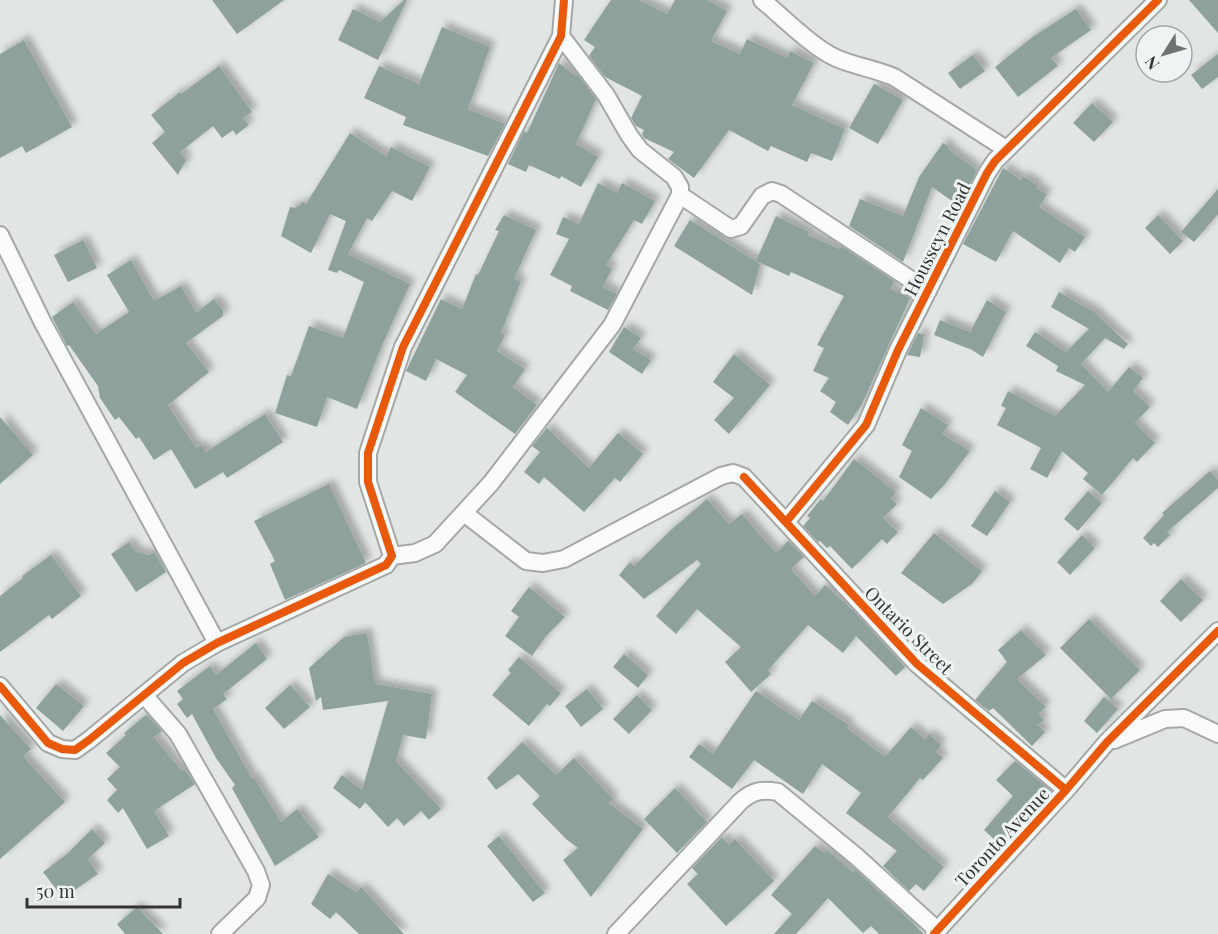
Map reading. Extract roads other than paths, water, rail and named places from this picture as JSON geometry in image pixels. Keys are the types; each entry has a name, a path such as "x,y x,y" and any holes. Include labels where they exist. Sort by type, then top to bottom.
{"street":[{"path":"392,556 368,482 368,453 402,347 561,36 564,0"},
{"path":"762,0 818,48 837,59 875,69 894,77 1006,149"},
{"name":"Housseyn Road","path":"786,522 866,425 898,350 987,173 1006,149 1158,0"},
{"path":"0,686 48,743 62,749 75,750 183,663 218,643 379,570 392,556 415,553 435,544 491,483 612,325 680,195 680,187 674,177 640,150 606,95 561,36"},
{"path":"680,195 731,229 741,226 762,196 772,191 780,194 928,291"},
{"path":"0,235 43,323 218,643"},
{"name":"Ontario Street","path":"464,513 526,561 543,563 564,560 721,476 733,472 744,477 917,664 1066,790"},
{"name":"Toronto Avenue","path":"936,932 1107,742 1218,631"},
{"path":"144,695 183,742 256,871 261,885 257,898 220,934"},
{"path":"1107,742 1165,719 1184,718 1218,734"},
{"path":"616,934 740,802 750,793 764,789 778,792 857,857 936,932"}]}
